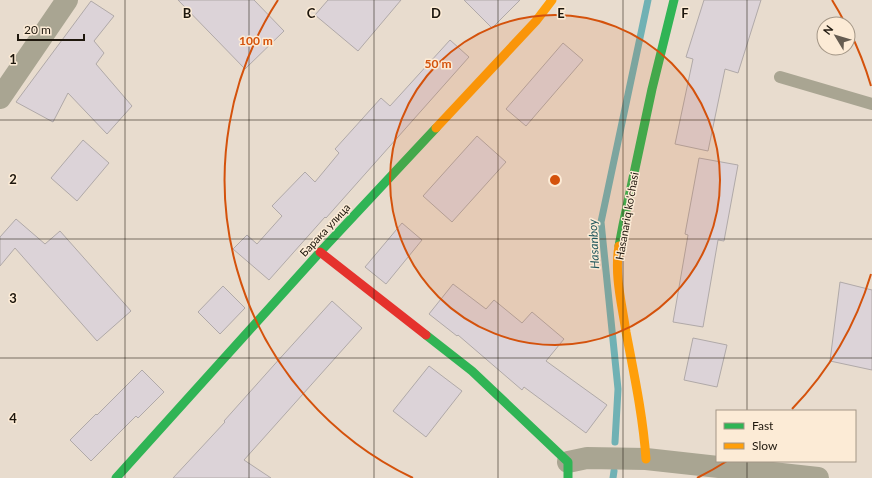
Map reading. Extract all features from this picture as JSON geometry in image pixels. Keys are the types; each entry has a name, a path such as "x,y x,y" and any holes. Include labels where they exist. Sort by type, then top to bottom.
{"street":[{"path":"0,98 67,0"},
{"name":"Барака улица","path":"116,478 320,252 536,21 552,0"},
{"name":"Hasanariq ko'chasi","path":"646,459 644,433 618,283 618,254 649,104 674,0"},
{"path":"320,252 472,371 568,470 587,458 646,459 818,478"}],"lane":[{"path":"780,77 872,104"}],"building":[{"path":"178,0 254,0 284,31 245,69"},
{"path":"328,0 401,0 358,51 315,15"},
{"path":"464,0 520,0 492,28"},
{"path":"704,0 761,0 738,73 725,69 708,151 675,144 693,59 686,57"},
{"path":"91,1 114,16 94,41 104,53 96,64 132,106 107,134 68,93 53,122 16,102"},
{"path":"450,40 469,57 269,280 233,249 247,235 257,244 282,216 272,206 305,172 315,182 339,153 335,149 381,98 390,106"},
{"path":"563,43 583,60 526,126 506,109"},
{"path":"477,136 506,162 452,222 423,196"},
{"path":"83,140 109,163 77,201 51,178"},
{"path":"699,158 738,165 724,241 718,240 703,327 673,322 688,235 685,234"},
{"path":"16,219 45,244 60,231 131,311 97,341 15,248 0,266 0,237"},
{"path":"402,223 422,240 386,284 365,267"},
{"path":"840,282 872,290 872,370 830,361"},
{"path":"453,284 486,309 494,300 522,323 532,312 564,339 546,361 607,405 586,433 524,387 522,390 458,335 457,336 429,314"},
{"path":"223,286 245,308 220,334 198,312"},
{"path":"332,301 362,328 244,460 271,478 173,478 225,422 224,421"},
{"path":"693,338 727,345 717,387 684,380"},
{"path":"429,366 462,391 426,437 393,411"},
{"path":"142,370 164,392 138,418 136,416 91,461 70,440"}],"waterway":[{"name":"Hasanboy","path":"615,442 618,389 601,222 648,0"},
{"name":"Hasanboy","path":"613,478 614,471"}],"traffic: fast":[{"path":"619,246 652,89 674,0"},
{"path":"116,478 320,252 436,128"},
{"path":"426,335 472,371 568,462 568,478"}],"traffic: slow":[{"path":"436,128 536,21 552,0"},
{"path":"619,246 617,268 619,289 635,379 646,459"}],"traffic: jam":[{"path":"320,252 426,335"}]}
